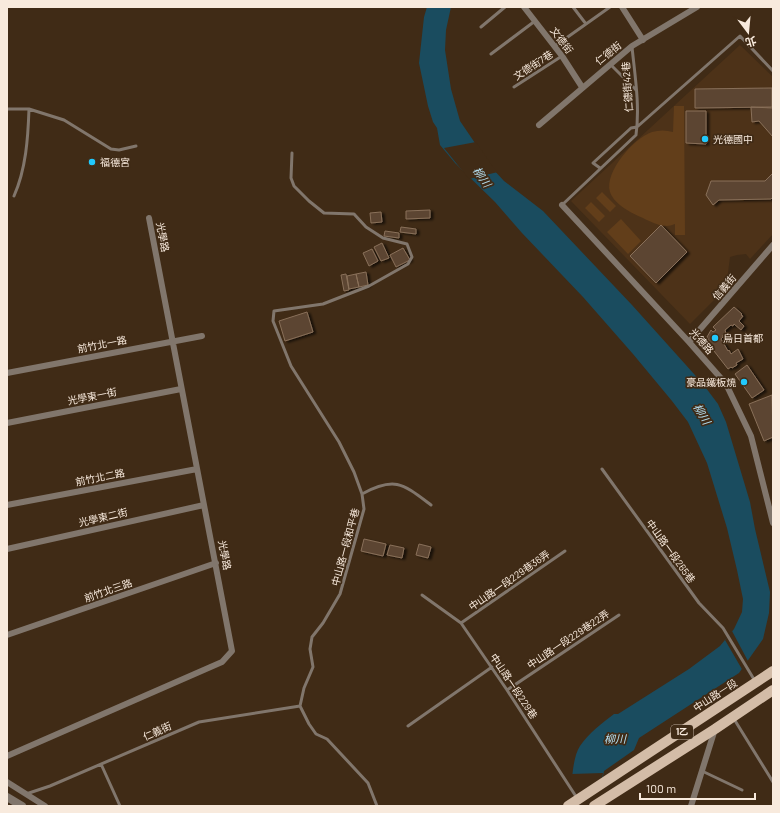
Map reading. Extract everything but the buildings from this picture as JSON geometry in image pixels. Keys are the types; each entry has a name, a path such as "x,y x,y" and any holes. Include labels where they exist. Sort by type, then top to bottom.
{"main road":[{"name":"中山路一段","path":"578,799 773,671"},
{"name":"1乙","path":"594,806 773,690"},
{"name":"1乙","path":"568,806 578,799"}],"street":[{"name":"文德街","path":"524,7 562,56 582,87"},
{"path":"622,7 642,40"},
{"name":"仁德街","path":"539,125 632,46 697,7"},
{"name":"光德路","path":"562,205 726,384 751,436 773,523"},
{"name":"光學路","path":"7,756 222,662 232,651 149,218"},
{"name":"信義街","path":"689,342 773,245"},
{"name":"前竹北一路","path":"7,373 173,340 202,336"},
{"name":"光學東一街","path":"7,423 181,389"},
{"name":"前竹北二路","path":"7,505 197,469"},
{"name":"光學東二街","path":"7,549 204,505"},
{"name":"前竹北三路","path":"7,635 216,563"},
{"path":"691,806 716,728"},
{"path":"7,782 46,806"},
{"path":"7,796 22,806"}],"lane":[{"path":"481,27 505,7"},
{"path":"573,7 586,24"},
{"path":"555,47 610,7"},
{"path":"491,54 535,20"},
{"path":"600,168 593,163 631,128 637,127 740,36 773,71"},
{"name":"仁德街42巷","path":"632,46 636,90 637,127"},
{"name":"文德街7巷","path":"514,87 562,56"},
{"path":"610,64 636,90"},
{"path":"7,109 29,109 64,120 110,149 119,150 136,146"},
{"path":"14,196 20,183 28,135 29,109"},
{"path":"562,205 636,135 637,127"},
{"name":"中山路一段和平巷","path":"292,153 291,178 294,186 308,201 324,213 354,214 366,227 383,238 408,244 412,257 408,264 369,286 323,304 274,312 273,321 291,366 339,442 354,472 362,494 364,509 340,594 323,623 312,637 310,649 313,667 304,688 300,706"},
{"name":"中山路一段265巷","path":"602,469 699,603 723,628 756,683"},
{"path":"362,494 377,485 392,483 409,488 431,505"},
{"name":"中山路一段229巷36弄","path":"461,623 566,551"},
{"name":"中山路一段229巷","path":"422,595 461,623 492,667 578,799"},
{"name":"中山路一段229巷22弄","path":"507,690 619,615"},
{"path":"408,726 492,667"},
{"path":"300,706 316,734 327,739 368,783 377,806"},
{"name":"仁義街","path":"26,794 50,786 199,722 300,706"},
{"path":"733,717 773,782"},
{"path":"101,764 120,806"},
{"path":"702,771 742,790"}],"shaded area":[{"name":"光德國中","path":"740,45 773,77 773,234 750,259 746,254 730,257 726,288 690,324 571,201"},
{"path":"674,106 684,106 685,235 675,235 675,224 667,226 659,225 628,211 612,196 609,184 616,166 629,148 637,141 652,132 662,130 673,132"},
{"path":"602,192 616,206 610,212 596,198"},
{"path":"591,202 605,216 599,222 585,208"},
{"path":"621,219 641,241 628,254 607,232"}],"water":[{"name":"柳川","path":"427,7 451,7 446,30 445,50 451,89 460,121 492,168 504,181 543,211 632,305 703,384 718,404 726,422 750,502 770,592 769,613 763,639 739,673 639,738 634,750 604,771 596,806 570,806 573,767 580,746 600,725 614,714 618,714 689,669 720,646 734,629 742,612 743,599 737,570 727,528 707,463 688,422 633,354 583,297 522,233 495,202 455,163 440,145 437,128 433,122 428,106 419,63 424,17"}],"pier":[{"path":"476,142 498,172 469,179 444,148"},
{"path":"732,631 749,663 743,671 725,640"},
{"path":"603,773 598,806 568,806 571,774"}],"place":[{"name":"光德國中","path":"705,139"},
{"name":"福德宮","path":"92,162"},
{"name":"烏日首都","path":"715,338"},
{"name":"豪品鐵板燒","path":"744,382"}]}
